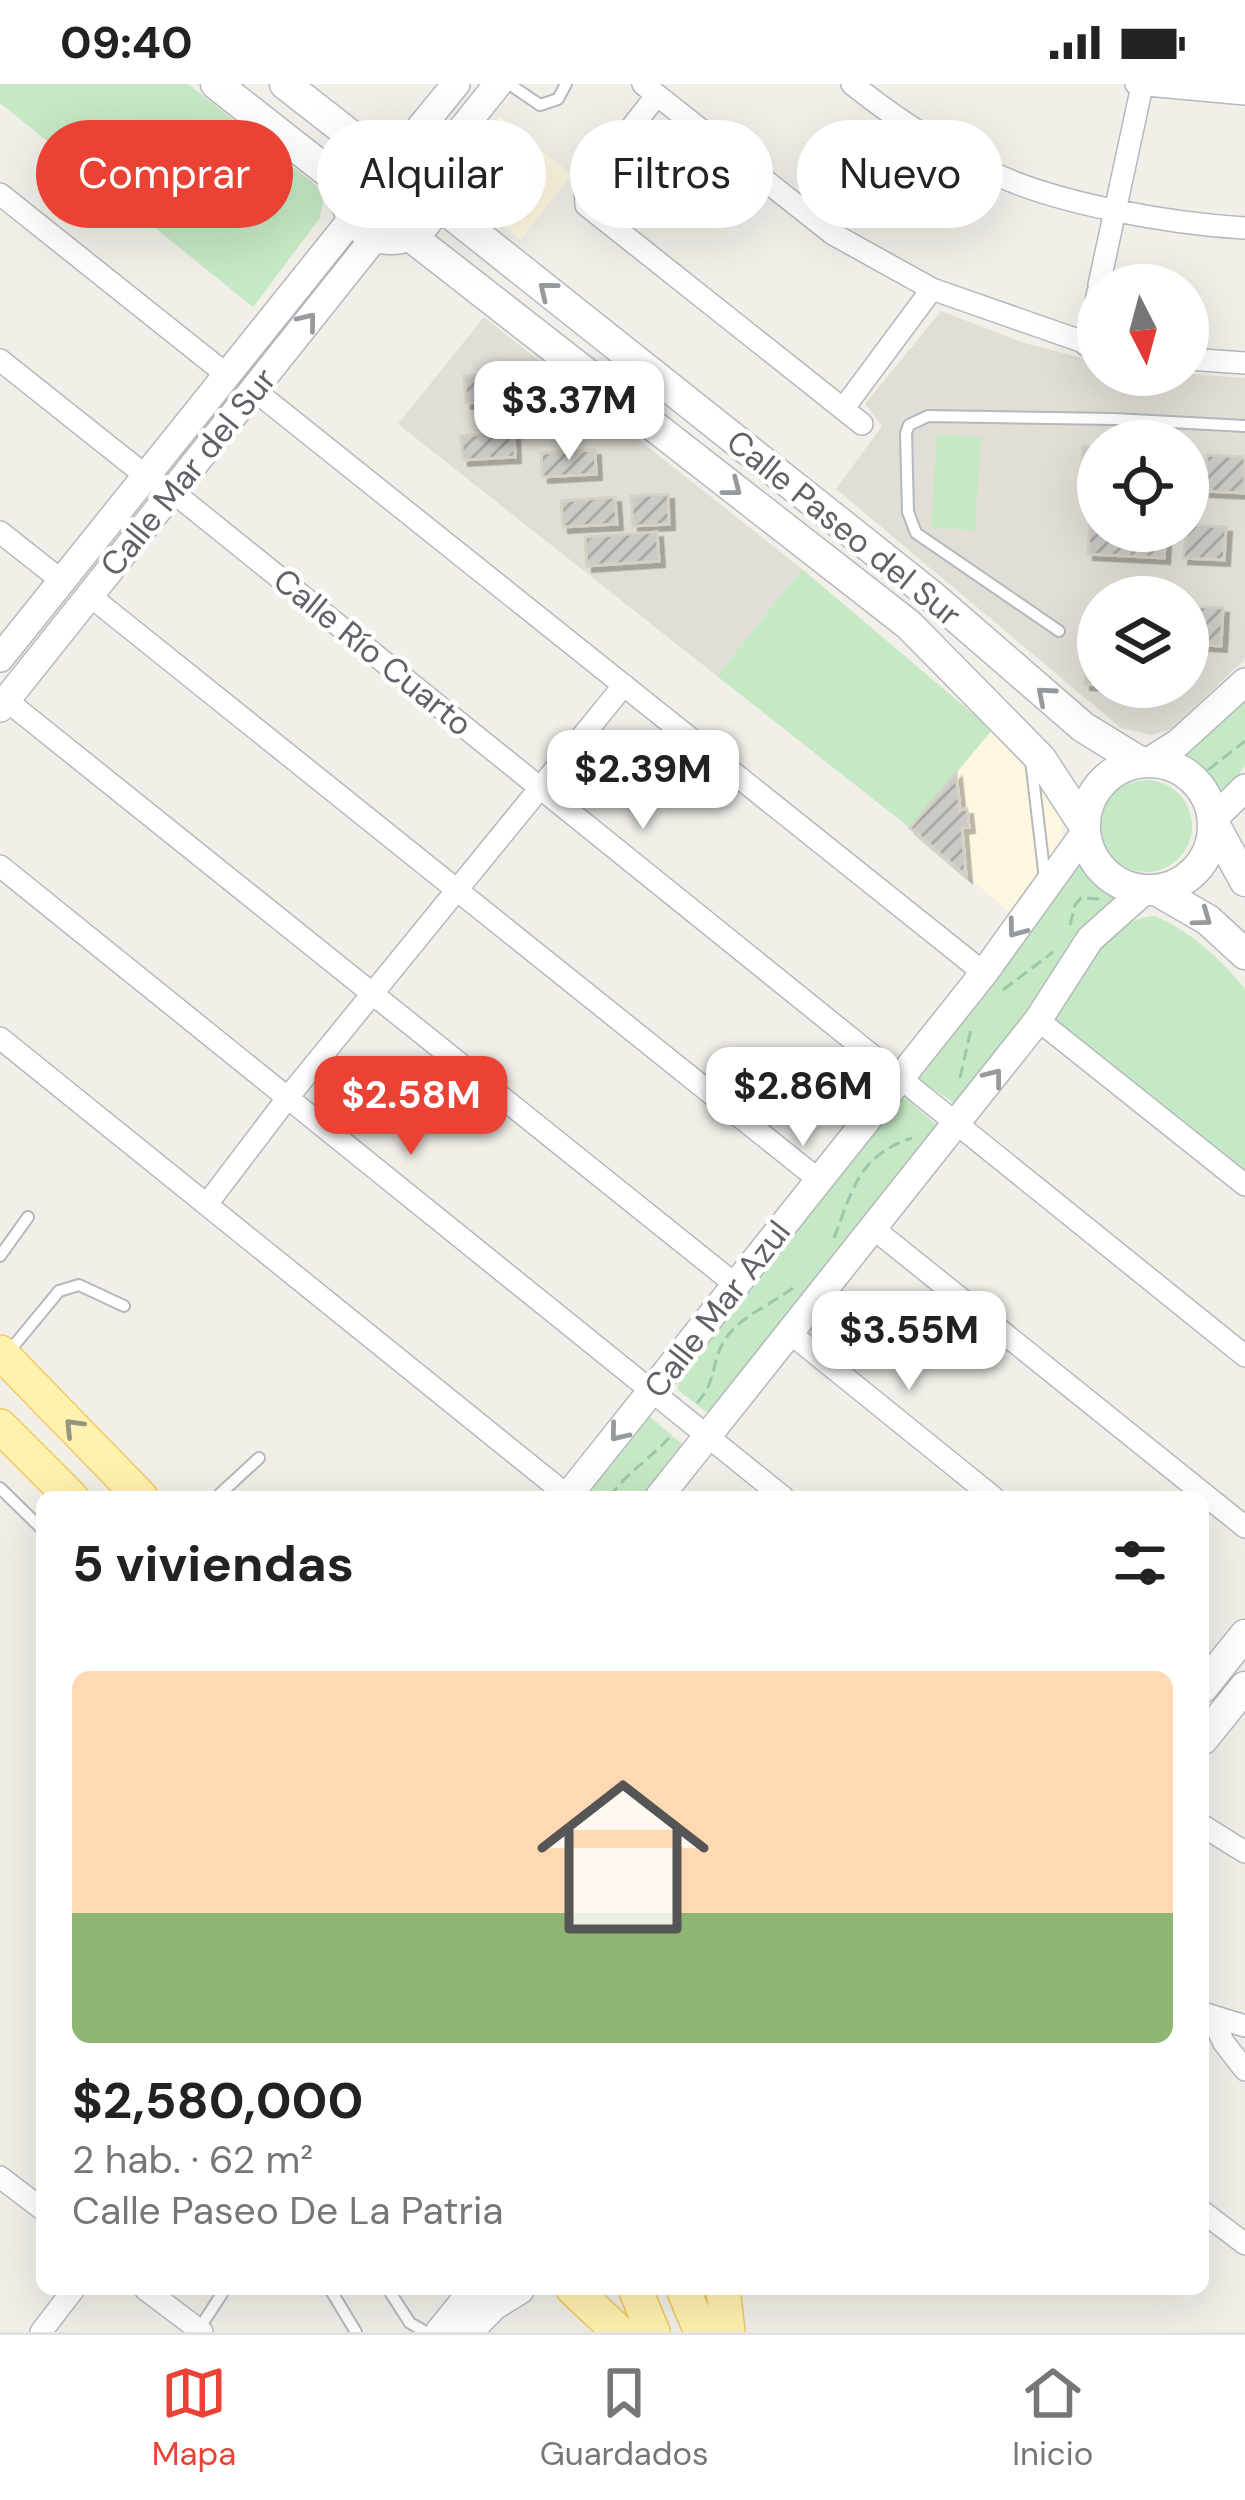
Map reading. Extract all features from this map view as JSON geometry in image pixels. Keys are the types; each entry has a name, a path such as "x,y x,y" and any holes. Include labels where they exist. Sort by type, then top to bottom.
{"main road":[{"path":"216,84 317,163"},
{"path":"285,84 340,120"},
{"path":"364,228 393,239 419,228"},
{"name":"Calle Paseo del Sur","path":"469,228 933,597 1082,727 1144,762"},
{"name":"Calle Paseo del Sur","path":"410,235 909,625 1029,745 1084,830"},
{"path":"1245,881 1204,794 1180,770 1144,762 1122,767 1094,790 1084,830 1090,854 1101,870 1118,883 1208,920 1245,954"},
{"path":"1145,893 1192,873 1211,847 1213,821"},
{"path":"3,1354 135,1491"},
{"path":"0,1426 64,1491"},
{"path":"1209,1673 1245,1635"},
{"path":"1209,1732 1243,1692"},
{"path":"441,2332 471,2295"},
{"path":"467,2332 510,2295"},
{"path":"579,2295 619,2332"},
{"path":"637,2295 652,2332"},
{"path":"686,2295 701,2332"},
{"path":"724,2295 728,2332"}],"street":[{"path":"419,120 456,84"},
{"path":"470,119 498,84"},
{"path":"853,84 931,140 997,176 1117,210 1245,228"},
{"path":"1105,264 1139,85 1245,94"},
{"path":"862,424 586,205 585,187 650,90 833,234 932,289 1077,341"},
{"path":"0,194 227,375"},
{"name":"Calle Mar del Sur","path":"0,658 227,375 364,228"},
{"name":"Calle Mar del Sur","path":"3,704 254,390 364,228"},
{"path":"843,409 932,289"},
{"name":"Calle Río Cuarto","path":"0,360 146,476 173,492 1245,1356"},
{"path":"1209,360 1245,363"},
{"path":"254,390 993,982"},
{"path":"0,532 62,581"},
{"path":"89,596 819,1180"},
{"path":"1144,762 1178,743 1245,682"},
{"path":"207,1204 624,685"},
{"path":"3,704 736,1285"},
{"path":"1213,821 1245,788"},
{"name":"Calle Mar Azul","path":"571,1491 902,1076 993,982 1084,830"},
{"path":"0,866 776,1491"},
{"path":"664,1491 874,1229 952,1117 1038,1020 1090,939 1145,893"},
{"path":"1038,1020 1245,1185"},
{"path":"0,1038 561,1491"},
{"path":"874,1229 1201,1491"},
{"path":"790,1333 986,1491"},
{"path":"1209,1497 1245,1526"},
{"path":"1209,1830 1245,1852"},
{"path":"1209,2015 1245,2026"},
{"path":"1209,2017 1245,2070"},
{"path":"0,2176 36,2205"},
{"path":"1209,2217 1245,2245"},
{"path":"41,2332 69,2295"},
{"path":"153,2295 200,2331"}],"lane":[{"path":"509,84 540,105 558,99 566,84"},
{"path":"1059,631 916,533 908,512 909,424 928,416 1245,426"},
{"path":"1029,745 1046,890"},
{"path":"0,1256 28,1217"},
{"path":"3,1354 59,1292 79,1285 124,1306"},
{"path":"225,1491 259,1458"},
{"path":"0,1488 36,1523"},
{"path":"200,2331 221,2295"},
{"path":"334,2295 356,2332"},
{"path":"392,2295 410,2323 426,2332"}],"path":[{"path":"1194,781 1245,741"},
{"path":"993,982 1033,970 1067,939 1075,904 1081,898 1145,893"},
{"path":"827,1248 865,1165 891,1145 924,1134 952,1117 970,1030"},
{"path":"614,1491 632,1467 659,1450 712,1386 724,1341 755,1310 806,1277"}],"shaded area":[{"path":"546,154 570,178 546,208"},
{"path":"506,228 530,228 520,240"},
{"path":"941,311 1024,343 1077,357 1077,396 1209,396 1209,375 1245,378 1245,659 1209,694 1209,576 1077,576 1077,691 836,489 882,426 865,404"},
{"path":"484,317 802,569 717,676 398,424"},
{"path":"1097,708 1194,708 1172,729 1151,735 1121,728"},
{"path":"992,730 1055,804 1062,822 1054,865 1012,914 910,828"}],"green space":[{"path":"0,84 188,84 234,120 36,120 36,132 0,103"},
{"path":"293,167 317,186 317,222 253,307 155,228 293,228"},
{"path":"937,434 981,437 975,530 931,528"},
{"path":"802,569 992,730 910,828 717,676"},
{"path":"1245,696 1245,765 1222,800 1200,768 1177,755"},
{"path":"1146,780 1164,783 1179,793 1189,808 1189,844 1179,859 1164,869 1146,872 1128,869 1113,859 1103,844 1100,826 1103,808 1113,793 1128,783"},
{"path":"1084,853 1091,873 1122,899 957,1105 914,1076"},
{"path":"1155,916 1204,947 1245,989 1245,1173 1055,1021 1069,986 1091,953 1120,928"},
{"path":"900,1098 939,1127 718,1407 706,1412 678,1390 679,1370"},
{"path":"648,1415 683,1445 648,1491 586,1491"}],"building":[{"path":"535,371 536,399 466,403 464,376"},
{"path":"514,432 515,457 463,460 461,436"},
{"path":"595,450 596,474 543,477 541,453"},
{"path":"1209,455 1245,457 1245,493 1209,491"},
{"path":"668,494 669,524 633,526 631,496"},
{"path":"615,497 617,524 563,527 561,501"},
{"path":"1209,526 1226,527 1224,560 1183,558 1184,552 1209,552"},
{"path":"657,532 659,561 587,566 585,537"},
{"path":"1088,552 1164,552 1164,558"},
{"path":"1209,607 1223,608 1221,646 1209,645"},
{"path":"956,773 960,810 967,809 969,827 962,828 966,876 910,828"}]}
